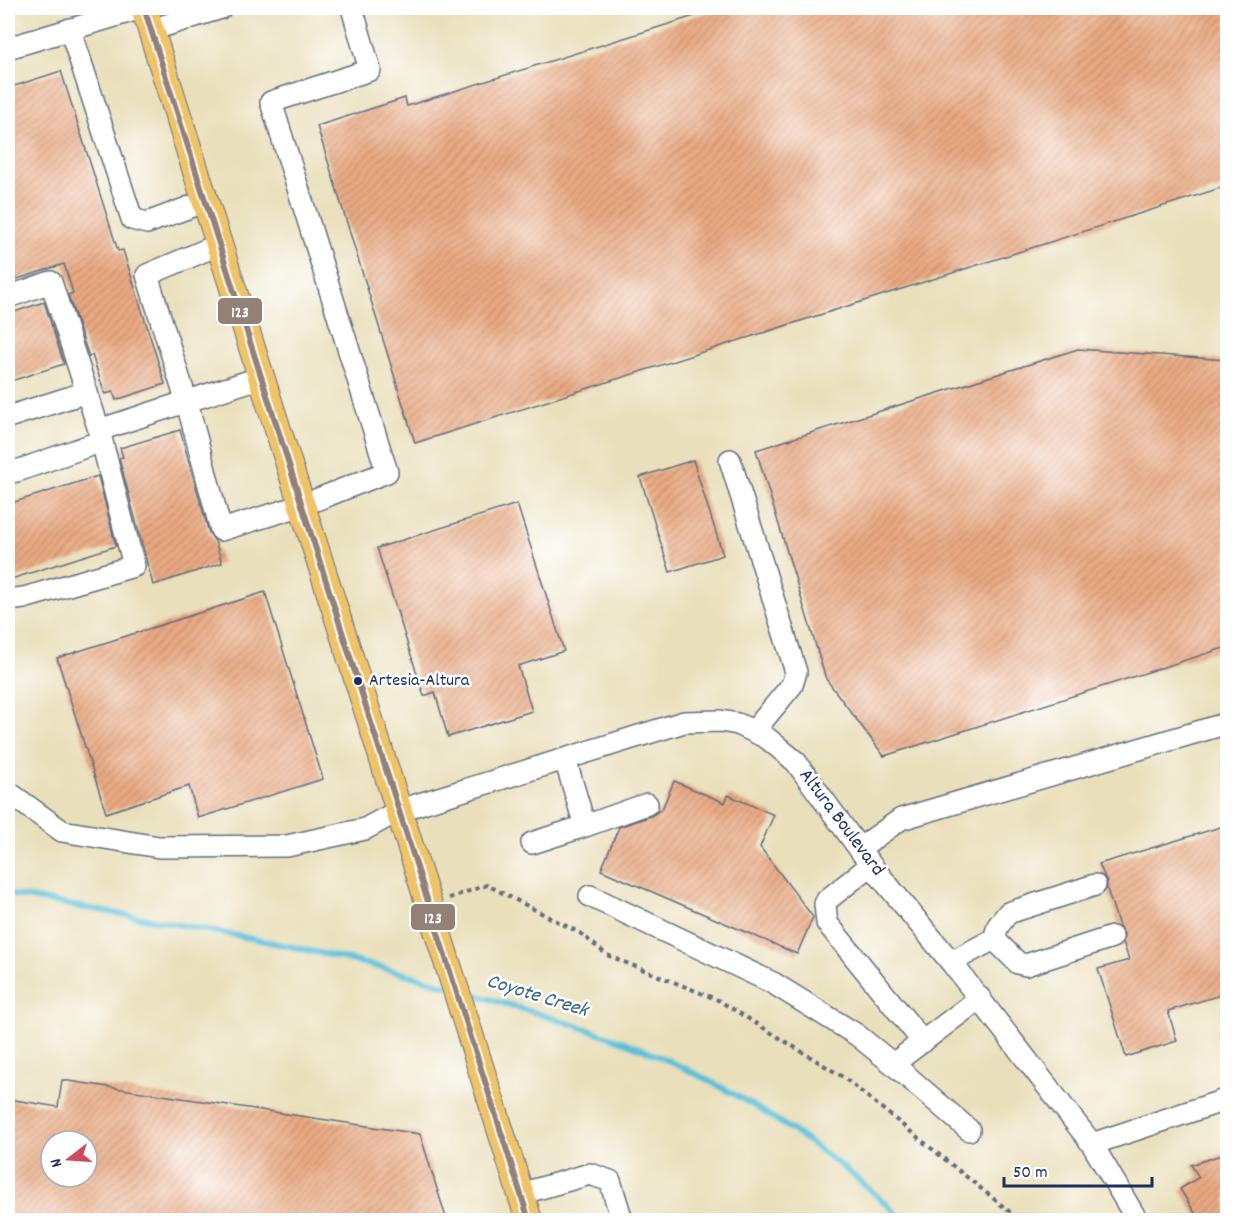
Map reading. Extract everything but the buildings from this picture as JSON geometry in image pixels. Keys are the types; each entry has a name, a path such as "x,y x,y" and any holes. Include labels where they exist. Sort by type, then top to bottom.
{"main road":[{"path":"146,15 529,1221"}],"street":[{"path":"8,48 70,29 146,15 221,8"},
{"path":"220,244 147,275 187,403 221,530 303,505 387,472 271,102 370,70 352,8"},
{"path":"70,29 132,219 147,223 206,201"},
{"path":"8,297 51,282 101,436 134,566 24,598 8,600"},
{"path":"8,472 17,471 187,403 262,377"},
{"path":"8,417 87,392"},
{"path":"729,460 796,672 792,685 754,731"},
{"name":"Altura Boulevard","path":"8,792 62,831 159,847 287,846 365,829 400,810 684,722 720,721 738,724 767,738 796,762 866,856 980,998 1092,1144 1137,1221"},
{"path":"923,1042 827,923 825,904 827,900 866,856 902,819 1227,723"},
{"path":"565,759 585,826"},
{"path":"532,843 647,804"},
{"path":"951,962 994,939 998,926 1008,913 1095,885"},
{"path":"590,897 773,983 856,1035 969,1130"},
{"path":"994,939 1015,961 1026,965 1112,937"},
{"path":"893,1064 980,998"},
{"path":"1092,1144 1227,1099"},
{"path":"520,1194 590,1174 610,1181 622,1221"}],"path":[{"path":"431,908 487,885 580,933 607,955 718,1000 843,1077 1020,1221"}],"waterway":[{"name":"Coyote Creek","path":"8,894 284,945 447,986"},
{"name":"Coyote Creek","path":"463,991 611,1037 705,1079 741,1098 810,1143 843,1167 903,1220"}],"transit line":[{"name":"123","path":"144,8 529,1220"}],"place":[{"name":"Artesia-Altura","path":"358,681"}]}
